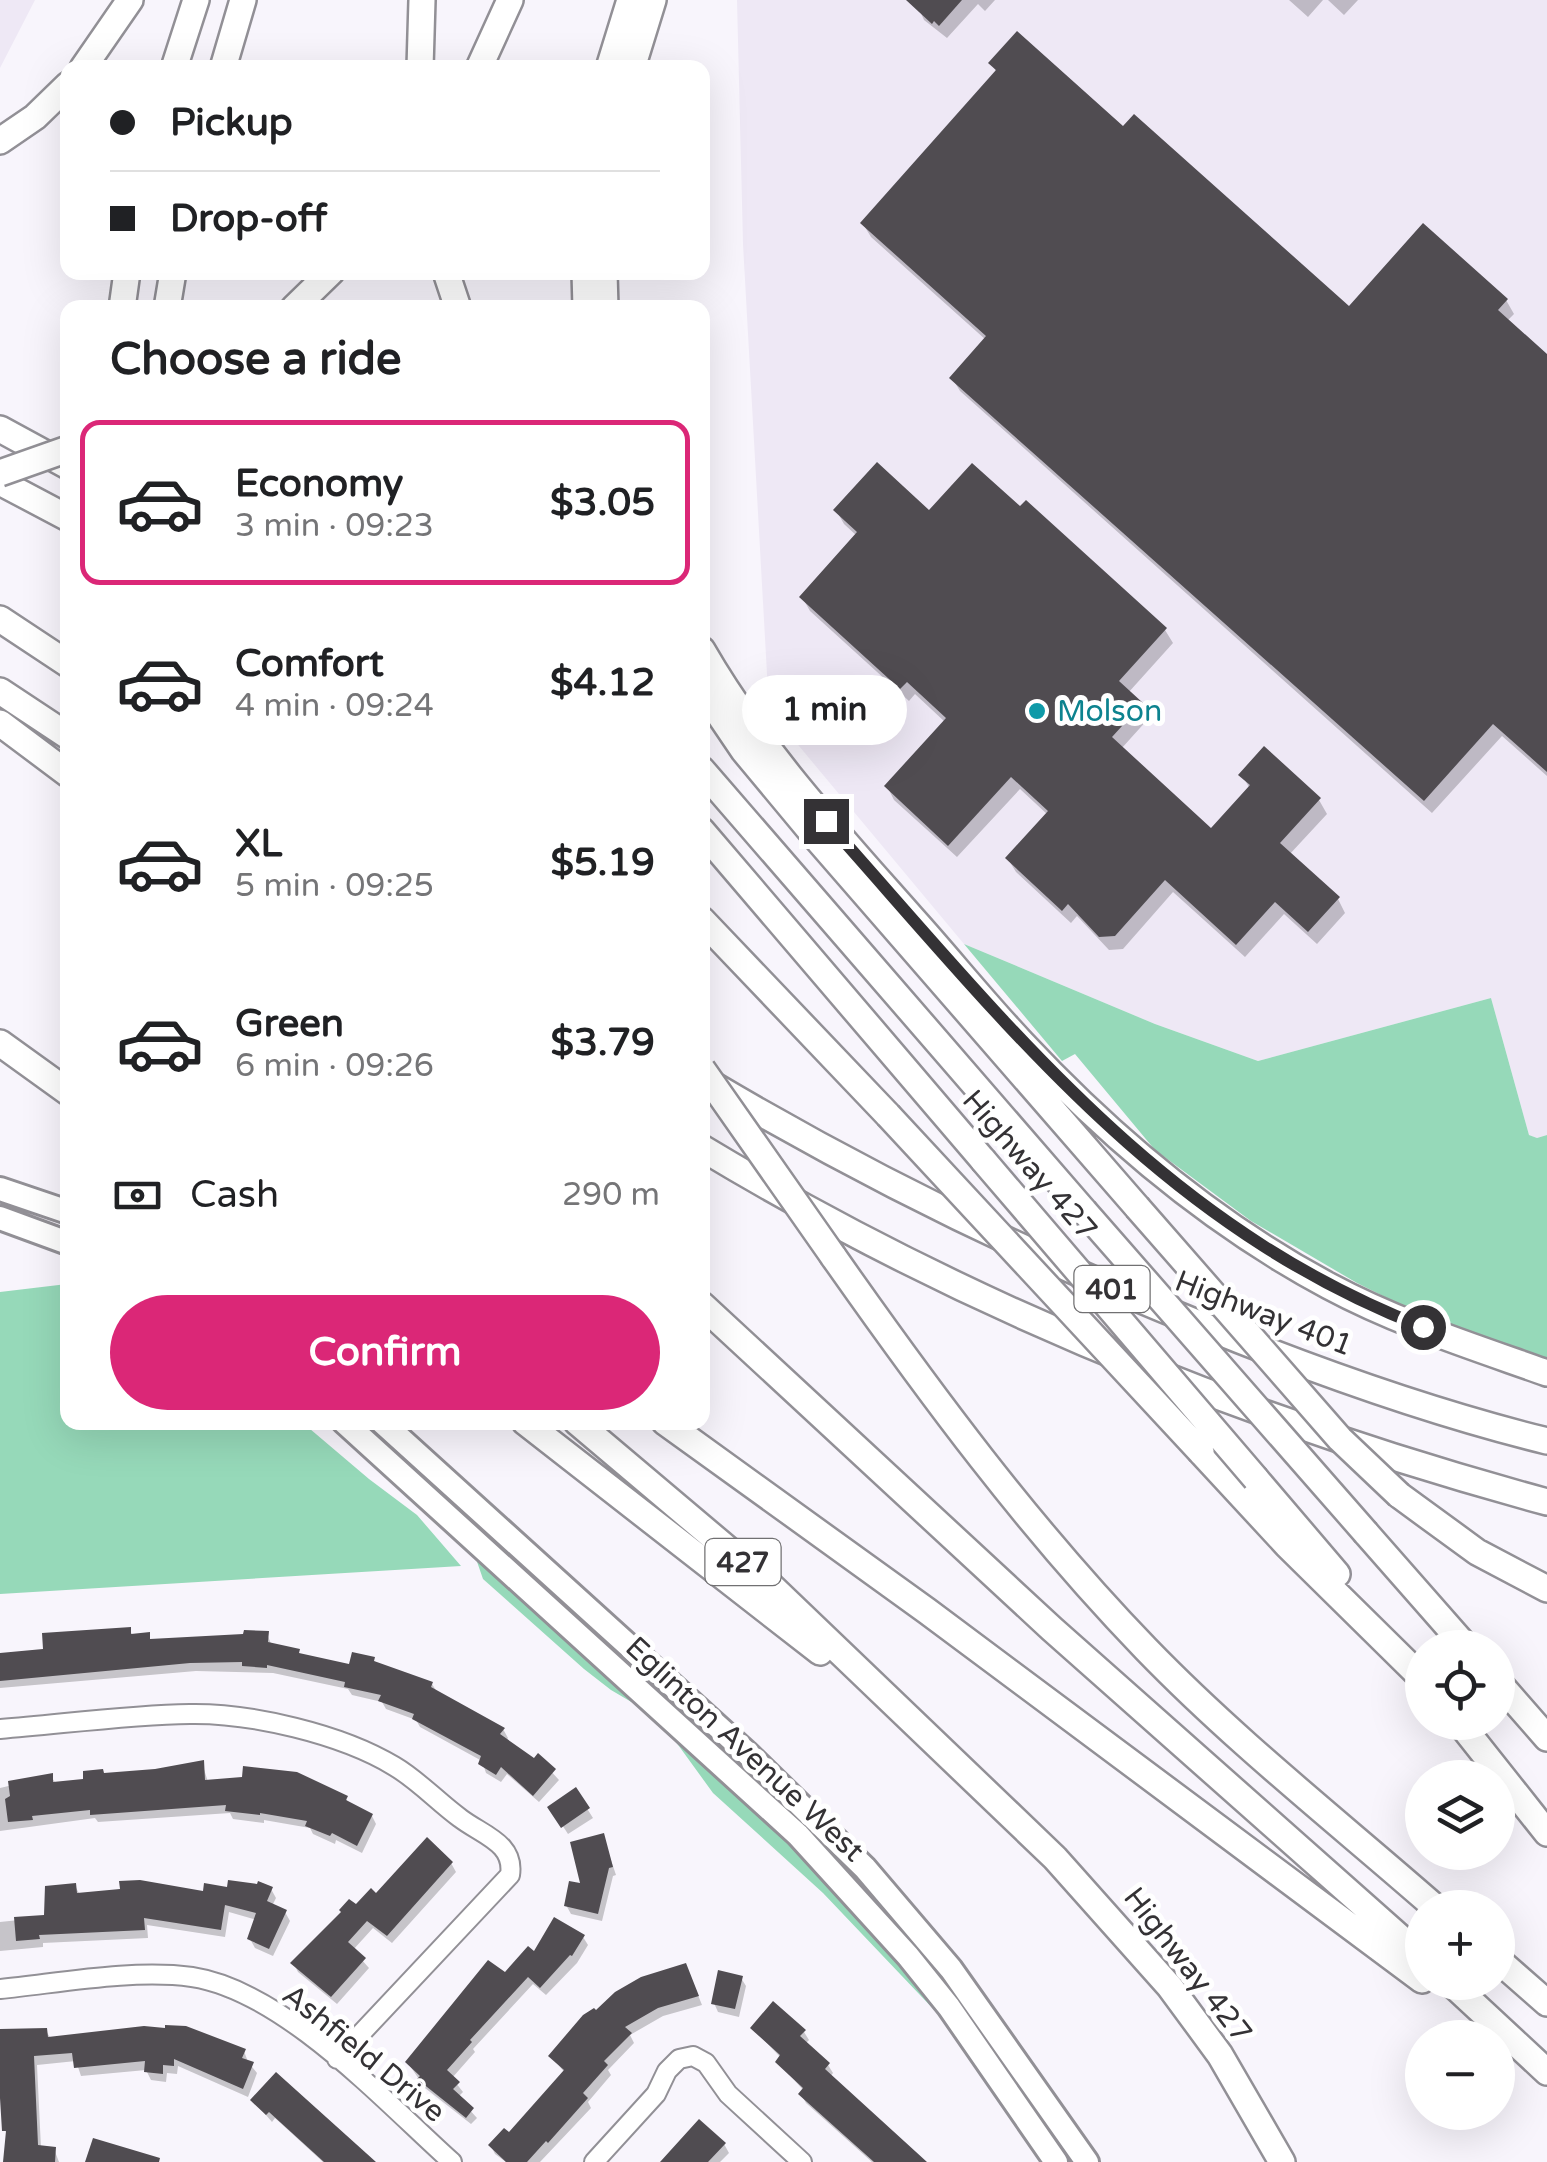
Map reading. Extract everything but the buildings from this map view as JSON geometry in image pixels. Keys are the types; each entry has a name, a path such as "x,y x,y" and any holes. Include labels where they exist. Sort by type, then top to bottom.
{"highway":[{"path":"88,60 130,0"},
{"path":"177,60 196,0"},
{"path":"225,60 244,0"},
{"path":"420,60 422,0"},
{"path":"612,60 630,0"},
{"path":"635,60 654,0"},
{"path":"483,60 506,9"},
{"path":"0,142 60,93"},
{"path":"302,300 323,280"},
{"path":"0,430 60,462"},
{"path":"0,473 60,451"},
{"path":"0,482 60,514"},
{"path":"0,619 60,659"},
{"path":"710,662 754,730 826,821 1020,1042 1144,1160 1218,1216 1327,1285 1365,1304 1547,1372"},
{"path":"0,691 60,731"},
{"path":"710,700 744,751 794,810 1340,1439 1399,1495 1477,1552 1547,1589"},
{"path":"0,723 60,768"},
{"path":"710,779 1451,1630"},
{"name":"Highway 427","path":"710,841 1405,1658"},
{"path":"710,928 888,1114 1287,1545 1405,1661"},
{"path":"0,1044 60,1086"},
{"path":"710,1081 977,1454 1095,1595 1217,1716 1415,1890"},
{"name":"Highway 401","path":"710,1084 930,1206 1108,1288 1335,1377 1547,1441"},
{"name":"401","path":"710,1153 881,1248 1072,1338 1289,1421 1547,1502"},
{"path":"710,1312 1052,1629 1405,1942"},
{"path":"535,1430 900,1712"},
{"name":"Highway 427","path":"587,1430 770,1585 1030,1833 1136,1946 1220,2054 1282,2162"},
{"path":"676,1430 927,1610 1405,1968"},
{"path":"1515,1701 1547,1738"},
{"path":"1473,1740 1547,1833"},
{"path":"1515,1975 1547,2003"},
{"path":"1447,2000 1474,2020"},
{"path":"1469,2000 1547,2075"},
{"path":"1515,2051 1547,2075"}],"main road":[{"path":"0,1189 60,1209"},
{"path":"0,1218 60,1240"},
{"name":"Eglinton Avenue West","path":"353,1430 798,1835 918,1968 1056,2162"},
{"name":"Eglinton Avenue West","path":"391,1430 746,1752 864,1868 951,1969 1087,2162"}],"street":[{"path":"0,1729 192,1714 288,1727 356,1748 393,1765 460,1819 504,1848 512,1862 510,1876 337,2059"},
{"name":"Ashfield Drive","path":"0,1989 132,1976 192,1977 266,2005 337,2059 452,2162"},
{"path":"594,2162 646,2106 667,2071 679,2059 693,2056 706,2062 728,2094 802,2162"}],"shaded area":[{"path":"0,0 35,0 0,68"},
{"path":"737,0 1547,0 1547,1135 1529,1135 1491,998 1258,1061 1155,1024 964,944 769,710 743,244"}],"green space":[{"path":"964,944 1155,1024 1258,1061 1491,998 1529,1135 1547,1135 1547,1363 1447,1328 1357,1283 1251,1221 1155,1150 1075,1054 1062,1061"},
{"path":"60,1285 60,1430 311,1430 417,1515 461,1566 0,1594 0,1292"},
{"path":"474,1553 757,1808 881,1937 959,2036 823,1893 713,1793 668,1731 645,1710 584,1669 483,1579"}],"place":[{"name":"Molson","path":"1037,711"}],"route":[{"path":"826,821 1020,1042 1144,1160 1286,1261 1365,1304 1423,1327"}]}
